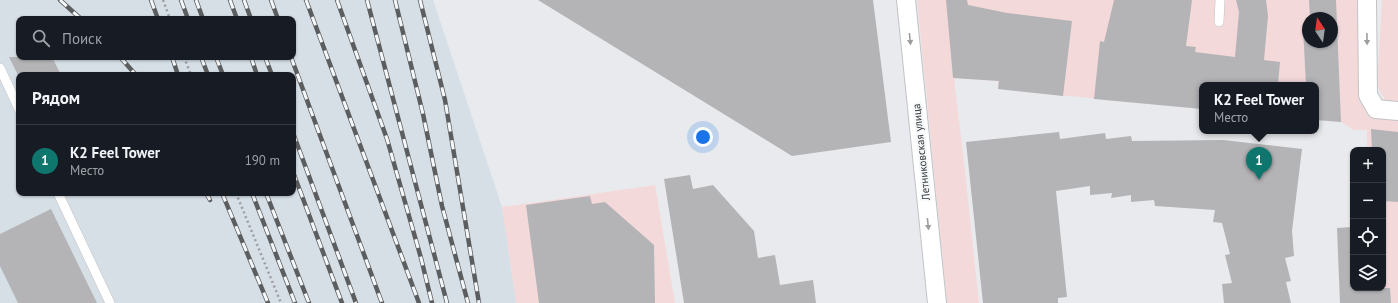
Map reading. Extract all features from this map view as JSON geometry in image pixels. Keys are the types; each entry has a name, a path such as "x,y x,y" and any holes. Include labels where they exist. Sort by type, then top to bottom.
{"street":[{"name":"Летниковская улица","path":"906,0 937,303"},
{"path":"1366,0 1368,95 1376,109 1398,111"}],"lane":[{"path":"1219,22 1220,0"},
{"path":"0,68 16,103"},
{"path":"59,196 110,303"}],"path":[{"path":"164,0 169,16"},
{"path":"185,60 190,72"},
{"path":"237,196 281,303"}],"shaded area":[{"path":"0,0 433,0 502,207 516,303 0,303"},
{"path":"917,0 1357,0 1361,103 1368,116 1398,120 1398,303 1340,303 1350,291 1386,291 1386,147 1367,147 1367,130 1354,130 1341,122 1319,120 1319,82 1199,82 1199,109 998,89 998,81 954,78 979,303 947,303"},
{"path":"1382,0 1398,0 1398,102 1385,100 1377,86"},
{"path":"655,185 675,303 516,303 502,207"}],"building":[{"path":"538,0 873,0 891,142 792,156"},
{"path":"946,0 967,0 968,5 1007,13 1072,21 1063,96 998,89 999,81 953,78"},
{"path":"1114,0 1192,0 1186,46 1196,47 1195,52 1235,57 1239,12 1236,0 1266,0 1268,16 1264,60 1280,62 1278,82 1199,82 1199,109 1094,99 1100,41 1104,42"},
{"path":"1309,0 1336,0 1336,12 1310,12"},
{"path":"1304,48 1338,48 1341,122 1319,120 1319,82 1306,82"},
{"path":"9,57 16,57 16,60 54,60 60,72 16,72"},
{"path":"1371,129 1398,132 1398,202 1386,201 1386,147 1372,147"},
{"path":"1059,132 1060,139 1105,133 1106,139 1131,136 1132,141 1223,140 1302,149 1292,231 1294,256 1285,258 1291,281 1286,282 1291,303 1224,303 1222,284 1232,283 1225,255 1230,254 1222,223 1213,222 1215,210 1155,206 1154,200 1131,202 1131,195 1111,198 1112,193 1090,195 1090,186 1056,191 1067,297 1058,298 1058,303 983,303 966,142"},
{"path":"690,175 693,189 713,185 754,231 758,258 775,255 780,285 813,280 816,303 684,303 664,179"},
{"path":"590,196 592,204 605,202 654,245 655,303 539,303 526,205"},
{"path":"51,209 97,303 18,303 0,266 0,234"},
{"path":"1350,227 1350,291 1386,291 1386,288 1390,288 1391,303 1340,303 1337,228"}],"railway":[{"path":"60,0 78,16"},
{"path":"151,0 157,16"},
{"path":"181,0 187,16"},
{"path":"196,0 202,16"},
{"path":"230,0 236,16"},
{"path":"244,0 250,16"},
{"path":"271,0 277,16"},
{"path":"306,0 419,303"},
{"path":"337,0 387,139 421,258 432,303"},
{"path":"367,0 447,303"},
{"path":"395,0 423,114 442,206 468,303"},
{"path":"420,0 445,100 479,303"},
{"path":"123,60 133,72"},
{"path":"173,60 177,72"},
{"path":"202,60 207,72"},
{"path":"217,60 222,72"},
{"path":"252,60 256,72"},
{"path":"266,60 271,72"},
{"path":"292,60 382,303"},
{"path":"296,141 356,303"},
{"path":"296,180 342,303"},
{"path":"208,196 210,200"},
{"path":"223,196 268,303"},
{"path":"253,196 295,303"},
{"path":"267,196 309,303"}],"place":[{"name":"К2 Feel Tower","path":"1259,180"}]}
